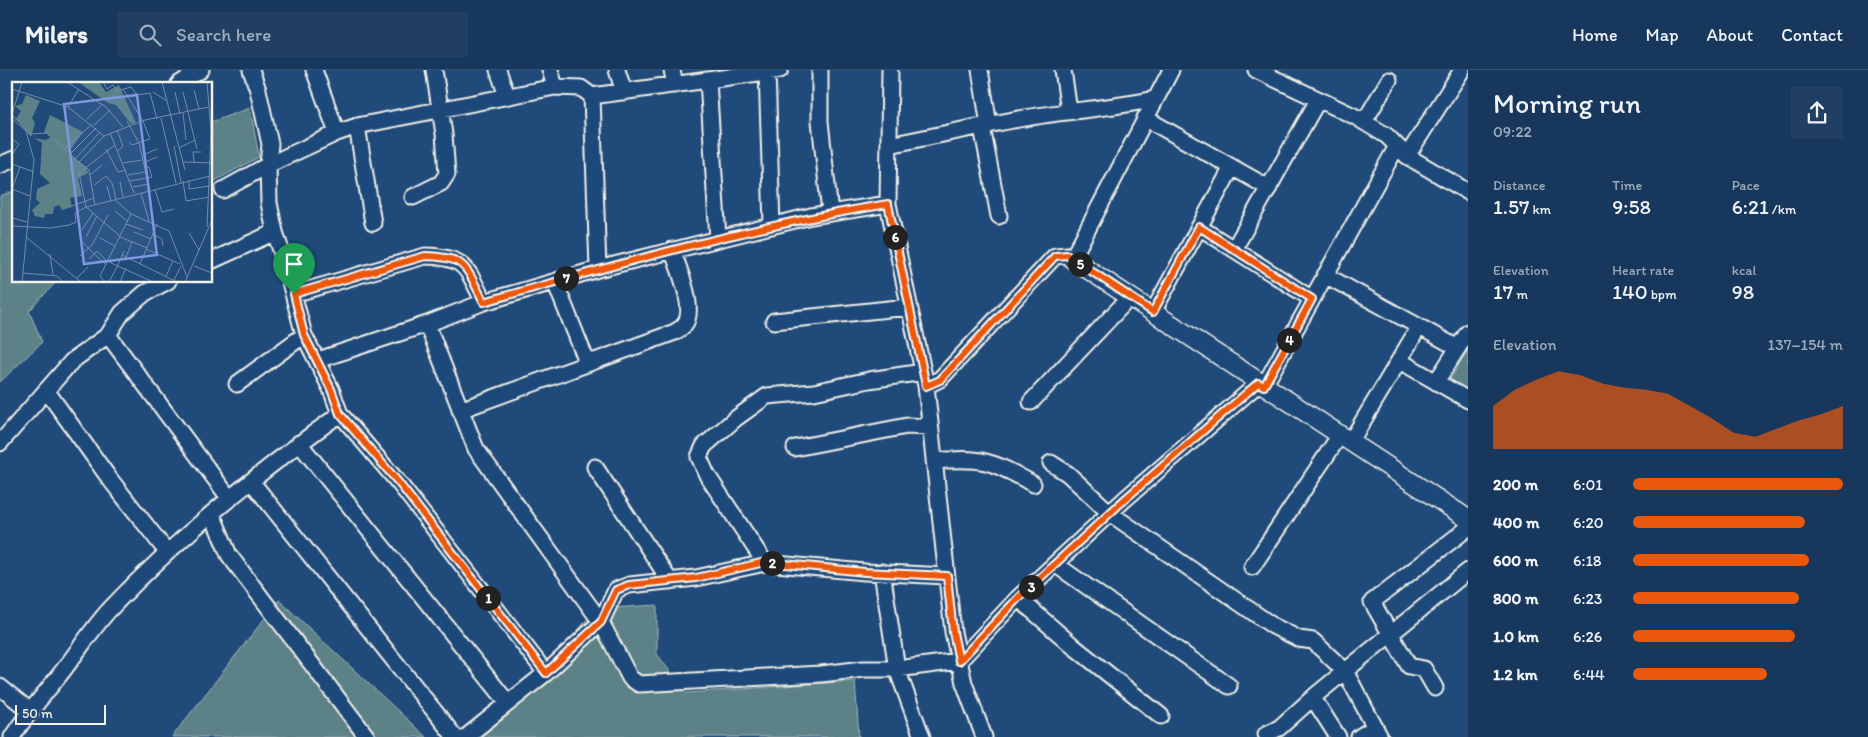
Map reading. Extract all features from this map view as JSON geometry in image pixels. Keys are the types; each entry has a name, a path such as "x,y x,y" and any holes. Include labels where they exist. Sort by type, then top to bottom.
{"street":[{"path":"182,82 202,70"},
{"path":"251,70 258,90 270,144 268,165 269,203 275,232 304,335 318,360 340,414 398,482 546,673"},
{"path":"314,70 337,133"},
{"path":"414,197 442,183 447,174 434,70"},
{"path":"498,70 507,96"},
{"path":"550,70 555,87"},
{"path":"617,70 624,92"},
{"path":"820,70 820,121 830,213"},
{"path":"890,70 888,204 924,379 953,632 959,661 984,737"},
{"path":"980,70 999,216"},
{"path":"1063,70 1069,111"},
{"path":"1072,259 1171,70"},
{"path":"1256,70 1284,76 1318,100 1364,122 1387,136 1402,151 1468,192"},
{"path":"427,324 476,449 601,622 630,678 639,684 821,674 864,669 896,669 959,661 1018,598 1111,514 1125,499 1261,384 1325,275 1402,151 1462,70"},
{"path":"224,190 268,165 337,133 357,126 440,108 555,87 581,88 592,96 624,92 673,77 708,80 771,71 772,226"},
{"path":"708,80 718,239"},
{"path":"1364,122 1389,80"},
{"path":"592,96 598,269"},
{"path":"889,146 1069,111 1099,107 1115,108 1155,99"},
{"path":"1234,249 1318,100"},
{"path":"1145,118 1269,188"},
{"path":"357,126 373,223"},
{"path":"0,165 12,160"},
{"path":"1153,312 1232,167"},
{"path":"318,360 427,324 484,302 598,269 830,213 888,204"},
{"path":"1199,227 1312,299"},
{"path":"212,260 275,232"},
{"path":"460,410 587,362 675,332 685,324 689,312 684,286 672,250"},
{"path":"765,562 707,475 699,457 704,446 735,419 767,396 814,392 869,380 940,380 1055,256 1067,255 1468,519"},
{"path":"294,294 425,256 446,256 464,264 484,302"},
{"path":"1325,275 1458,348"},
{"path":"0,443 72,361 108,335 122,313 145,293 166,282"},
{"path":"555,282 587,362"},
{"path":"1031,402 1130,297"},
{"path":"774,321 908,306"},
{"path":"1252,567 1400,361 1419,327"},
{"path":"1436,382 1468,332"},
{"path":"108,335 230,499"},
{"path":"237,384 304,335"},
{"path":"1400,361 1468,400"},
{"path":"46,390 109,478 167,552"},
{"path":"12,737 29,710 58,677 110,609 167,552 299,443 340,414"},
{"path":"795,448 907,426 930,427"},
{"path":"299,443 508,703"},
{"path":"934,461 961,459 989,461 1032,484"},
{"path":"1051,463 1068,474 1111,514 1273,626 1299,640 1313,641 1345,671 1378,732 1359,737"},
{"path":"594,467 670,581"},
{"path":"252,481 456,737"},
{"path":"212,514 229,555 367,737"},
{"path":"1435,688 1424,669 1409,666 1372,602 1468,528"},
{"path":"466,737 546,673 601,622 616,590 629,585 670,581 765,562 947,576"},
{"path":"1056,564 1229,686"},
{"path":"1266,734 1279,728 1312,698 1468,571"},
{"path":"882,572 896,669 922,737"},
{"path":"1018,598 1073,646 1161,716"},
{"path":"0,687 29,710"},
{"path":"1312,698 1338,737"}],"green space":[{"path":"250,108 259,157 212,182 212,122"},
{"path":"12,192 12,282 56,282 29,311 42,342 0,382 0,196"},
{"path":"1468,350 1468,393 1449,381"},
{"path":"279,600 426,737 172,737"},
{"path":"657,605 657,654 686,693 855,681 859,737 465,737 487,710 520,698 596,609"}],"route":[{"path":"888,204 926,386 940,380 955,361 1055,256 1067,255 1153,312 1199,227 1312,299 1264,386 1258,383 1125,499 1111,514 1018,598 1004,616 959,661 953,632 947,576 865,572 765,562 696,578 629,585 616,590 601,622 546,673 531,651 398,482 340,414 318,360 304,335 294,294 425,256 446,256 464,264 484,302 598,269 811,216 888,204"}]}
